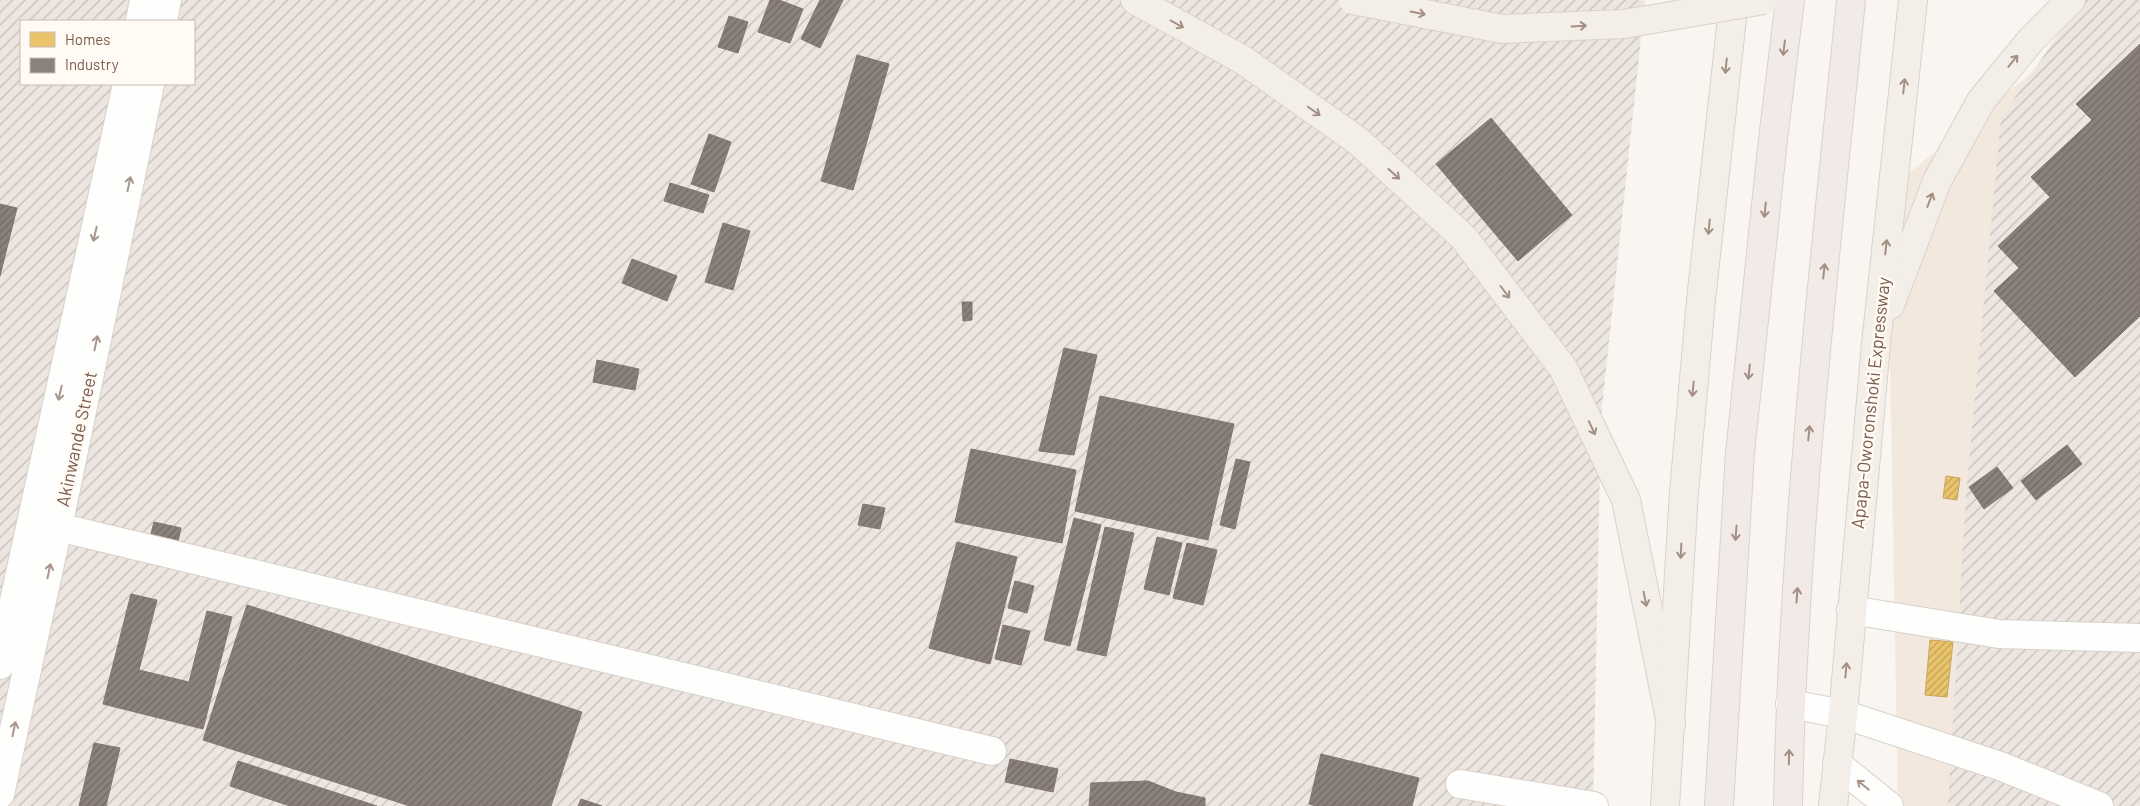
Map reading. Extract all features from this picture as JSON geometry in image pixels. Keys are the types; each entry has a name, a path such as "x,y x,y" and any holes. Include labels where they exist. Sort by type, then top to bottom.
{"highway":[{"path":"1719,806 1740,454 1773,139 1790,0"},
{"path":"1788,806 1790,704 1806,459 1851,0"}],"main road":[{"path":"1135,0 1243,60 1358,141 1464,238 1563,368 1626,500 1671,724"},
{"path":"1353,0 1502,29 1624,24 1764,0"},
{"path":"1666,806 1684,492 1701,300 1734,0"},
{"name":"Apapa-Oworonshoki Expressway","path":"1833,806 1876,344 1913,0"},
{"path":"1876,344 1937,181 1981,101 2030,41 2071,0"}],"street":[{"path":"140,20 144,0"},
{"path":"163,20 167,0"},
{"name":"Akinwande Street","path":"0,665 127,85"},
{"name":"Akinwande Street","path":"0,794 58,527 150,85"},
{"path":"58,527 992,751"},
{"path":"1851,610 1999,634 2140,638"},
{"path":"1790,704 1843,714 2000,766 2099,806"},
{"path":"1837,764 1889,806"},
{"path":"1460,784 1594,806"}],"shaded area":[{"path":"0,0 1645,0 1601,417 1593,806 0,806"},
{"path":"2082,0 2140,0 2140,806 1948,806 1966,494 2001,118"},
{"path":"2120,0 2140,0 2140,806 1898,806 1887,191"}],"building: Homes":[{"path":"1946,476 1960,478 1957,500 1943,498"},
{"path":"1930,640 1953,642 1947,697 1925,695"}],"building: Industry":[{"path":"770,0 779,0 803,9 790,43 758,32"},
{"path":"820,0 843,0 820,48 801,39"},
{"path":"729,16 748,22 738,53 718,47"},
{"path":"2140,44 2140,316 2075,377 1994,291 2019,268 1998,246 2050,197 2031,177 2092,120 2076,104"},
{"path":"857,55 889,64 853,190 821,181"},
{"path":"1491,118 1572,215 1518,261 1436,164"},
{"path":"709,134 731,142 714,192 691,184"},
{"path":"670,183 709,195 703,213 664,201"},
{"path":"0,204 17,208 0,276"},
{"path":"723,223 750,231 733,290 705,282"},
{"path":"632,259 677,276 667,301 622,283"},
{"path":"962,302 972,302 972,320 963,321"},
{"path":"1064,348 1097,355 1074,455 1039,451"},
{"path":"597,360 639,369 635,390 593,382"},
{"path":"1100,396 1234,424 1208,540 1075,511"},
{"path":"2067,445 2082,464 2036,500 2021,481"},
{"path":"971,449 1076,470 1062,543 955,522"},
{"path":"1236,459 1250,462 1235,529 1220,525"},
{"path":"1997,467 2013,488 1984,509 1969,487"},
{"path":"863,504 885,508 880,529 858,525"},
{"path":"1074,518 1101,525 1070,646 1044,640"},
{"path":"154,522 181,528 176,551 148,545"},
{"path":"1105,527 1134,533 1106,656 1077,650"},
{"path":"1157,537 1182,543 1169,595 1144,589"},
{"path":"957,542 1017,557 990,664 929,648"},
{"path":"1187,543 1217,550 1203,605 1173,598"},
{"path":"1015,581 1034,586 1027,613 1008,608"},
{"path":"131,594 157,600 139,670 189,682 207,611 232,617 203,729 103,704"},
{"path":"247,605 582,712 551,806 410,806 203,740"},
{"path":"1003,625 1030,631 1021,665 995,659"},
{"path":"94,743 120,748 106,806 79,806"},
{"path":"1321,754 1419,778 1412,806 1316,806 1309,804"},
{"path":"1010,759 1058,769 1053,792 1005,782"},
{"path":"238,761 377,806 290,806 230,786"},
{"path":"1148,781 1176,792 1205,798 1205,806 1089,806 1091,783"},
{"path":"581,799 602,806 578,806"}]}
